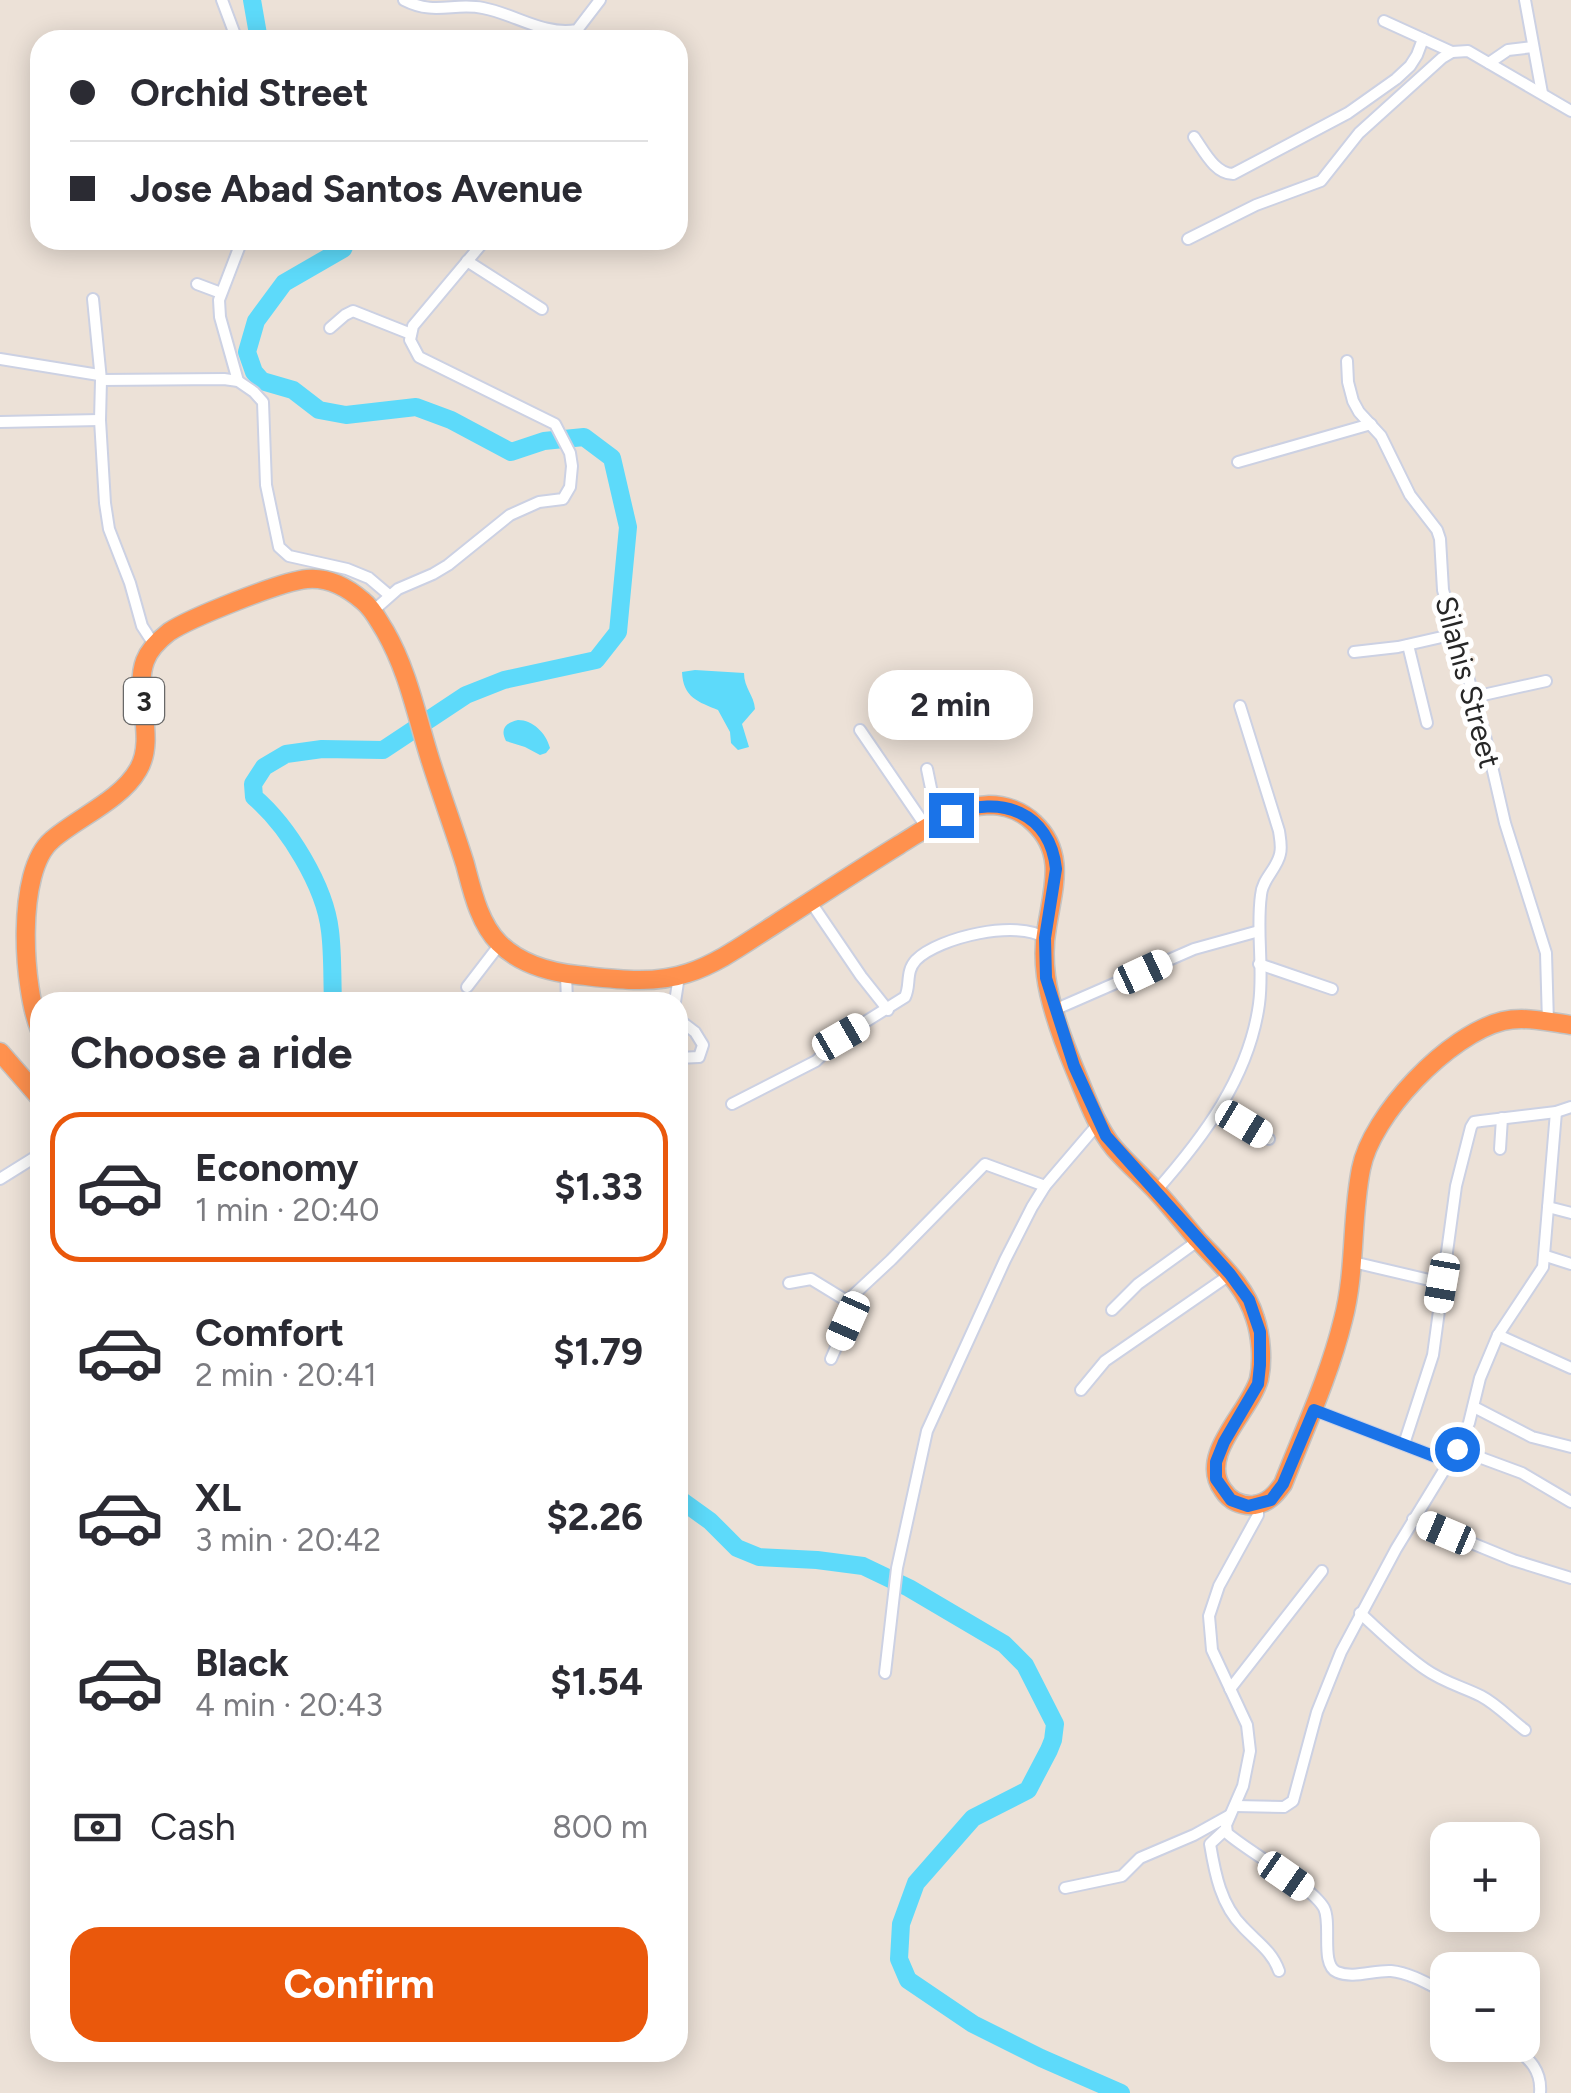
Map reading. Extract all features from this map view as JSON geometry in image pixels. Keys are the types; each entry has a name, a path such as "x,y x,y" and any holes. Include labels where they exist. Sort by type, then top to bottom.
{"highway":[{"name":"3","path":"30,993 26,918 36,861 45,844 124,788 136,774 146,748 145,661 155,646 164,635 186,622 306,579 330,581 363,600 398,654 480,913 500,944"},
{"path":"500,944 525,962 566,974 631,980 679,976 729,953 959,811 992,805 1016,810 1034,822 1048,842 1056,869 1045,938 1046,978 1074,1066 1099,1123 1118,1152 1230,1274 1249,1300 1260,1332 1258,1384 1216,1462 1216,1479 1231,1500 1248,1506 1271,1500 1283,1484 1333,1357 1353,1262 1361,1168 1380,1122 1437,1060 1489,1026 1515,1019 1571,1025"},
{"path":"0,1052 30,1086"}],"street":[{"path":"222,0 233,30"},
{"path":"404,0 435,10 479,6 553,30"},
{"path":"579,30 600,0"},
{"path":"1525,0 1542,93"},
{"path":"1384,21 1452,52 1468,52 1489,62 1571,111"},
{"path":"1194,137 1220,172 1232,174 1348,114 1410,66 1422,39"},
{"path":"1489,62 1508,50 1533,47"},
{"path":"1188,239 1256,204 1321,181 1359,134 1452,52"},
{"path":"238,250 218,300 238,381"},
{"path":"373,611 389,595 440,570 510,515 539,502 563,499 572,480 570,453 555,424 419,357 410,340 413,326 476,250"},
{"path":"466,260 542,309"},
{"path":"197,284 221,293"},
{"path":"93,299 109,529 142,626 155,646"},
{"path":"330,328 354,312 411,334"},
{"path":"0,359 100,378 238,381 263,402 266,485 278,546 289,556 348,569 368,578 389,595"},
{"name":"Silahis Street","path":"1347,361 1353,401 1387,446 1410,495 1437,530 1442,550 1442,590 1474,697 1504,823 1543,938 1548,1022"},
{"path":"0,422 100,420"},
{"path":"1238,462 1370,424"},
{"path":"1354,652 1456,634"},
{"path":"1408,645 1427,723"},
{"path":"1474,697 1546,681"},
{"path":"1156,1191 1220,1110 1244,1054 1260,1000 1261,891 1281,844 1240,706"},
{"path":"860,730 933,824"},
{"path":"927,768 933,824"},
{"path":"810,902 888,1010"},
{"path":"732,1104 816,1061 841,1037 888,1010 908,993 908,978 919,957 971,935 1000,930 1028,930 1045,938"},
{"path":"1054,1010 1194,949 1259,931"},
{"path":"466,987 500,944"},
{"path":"1260,964 1332,989"},
{"path":"566,974 567,992"},
{"path":"677,992 679,976"},
{"path":"688,1026 703,1044 698,1057 688,1058"},
{"path":"1404,1444 1433,1355 1456,1186 1470,1127 1474,1122 1571,1107"},
{"path":"1220,1110 1269,1139"},
{"path":"1065,1888 1122,1876 1140,1858 1194,1836 1233,1810 1284,1806 1293,1801 1318,1712 1341,1652 1413,1519 1457,1449 1498,1335 1539,1276 1546,1256 1556,1112"},
{"path":"1500,1149 1502,1118"},
{"path":"885,1673 897,1568 932,1419 1013,1244 1045,1186 1099,1123"},
{"path":"0,1179 30,1160"},
{"path":"847,1301 985,1164 1045,1186"},
{"path":"1548,1207 1571,1213"},
{"path":"1112,1310 1138,1284 1199,1240"},
{"path":"1546,1256 1571,1264"},
{"path":"1353,1262 1442,1283"},
{"path":"1081,1390 1105,1361 1230,1274"},
{"path":"790,1283 811,1279 847,1301 848,1321 831,1360"},
{"path":"1498,1335 1571,1368"},
{"path":"1474,1408 1532,1437 1571,1447"},
{"path":"1314,1410 1449,1462"},
{"path":"1457,1449 1522,1473 1571,1502"},
{"path":"1258,1504 1258,1514 1219,1586 1209,1616 1212,1650 1247,1725 1250,1751 1244,1786 1226,1829 1210,1844 1222,1895 1241,1926 1266,1948 1279,1971"},
{"path":"1413,1519 1513,1560 1571,1578"},
{"path":"1230,1689 1322,1571"},
{"path":"1360,1614 1423,1668 1504,1710 1525,1730"},
{"path":"1226,1829 1235,1840 1323,1906 1328,1960 1333,1970 1340,1974 1405,1974 1430,1986"},
{"path":"1532,2062 1538,2072 1540,2093"}],"water":[{"path":"682,672 744,673 755,709 742,724 749,747 738,750 731,743 730,732 718,710 699,701 685,688"},
{"path":"518,720 529,722 542,733 550,748 546,753 540,755 506,741 505,727"}],"waterway":[{"path":"252,0 257,30"},
{"path":"333,992 330,931 321,895 292,840 254,797 253,784 264,767 286,754 322,749 383,750 466,695 504,680 596,660 618,632 628,527 612,458 584,437 544,441 511,452 451,420 416,407 346,415 319,410 293,390 262,381 247,352 256,321 284,283 341,250"},
{"path":"688,1505 737,1548 759,1557 863,1566 909,1588 1004,1644 1025,1665 1055,1724 1049,1750 1028,1790 973,1818 916,1883 901,1924 899,1959 908,1980 973,2024 1121,2093"}],"route":[{"path":"951,815 983,806 1002,806 1024,815 1044,834 1056,869 1045,938 1046,978 1074,1066 1106,1136 1249,1300 1260,1332 1258,1384 1216,1462 1216,1479 1223,1491 1231,1500 1248,1506 1271,1500 1283,1484 1314,1410 1449,1462 1457,1449"}]}
